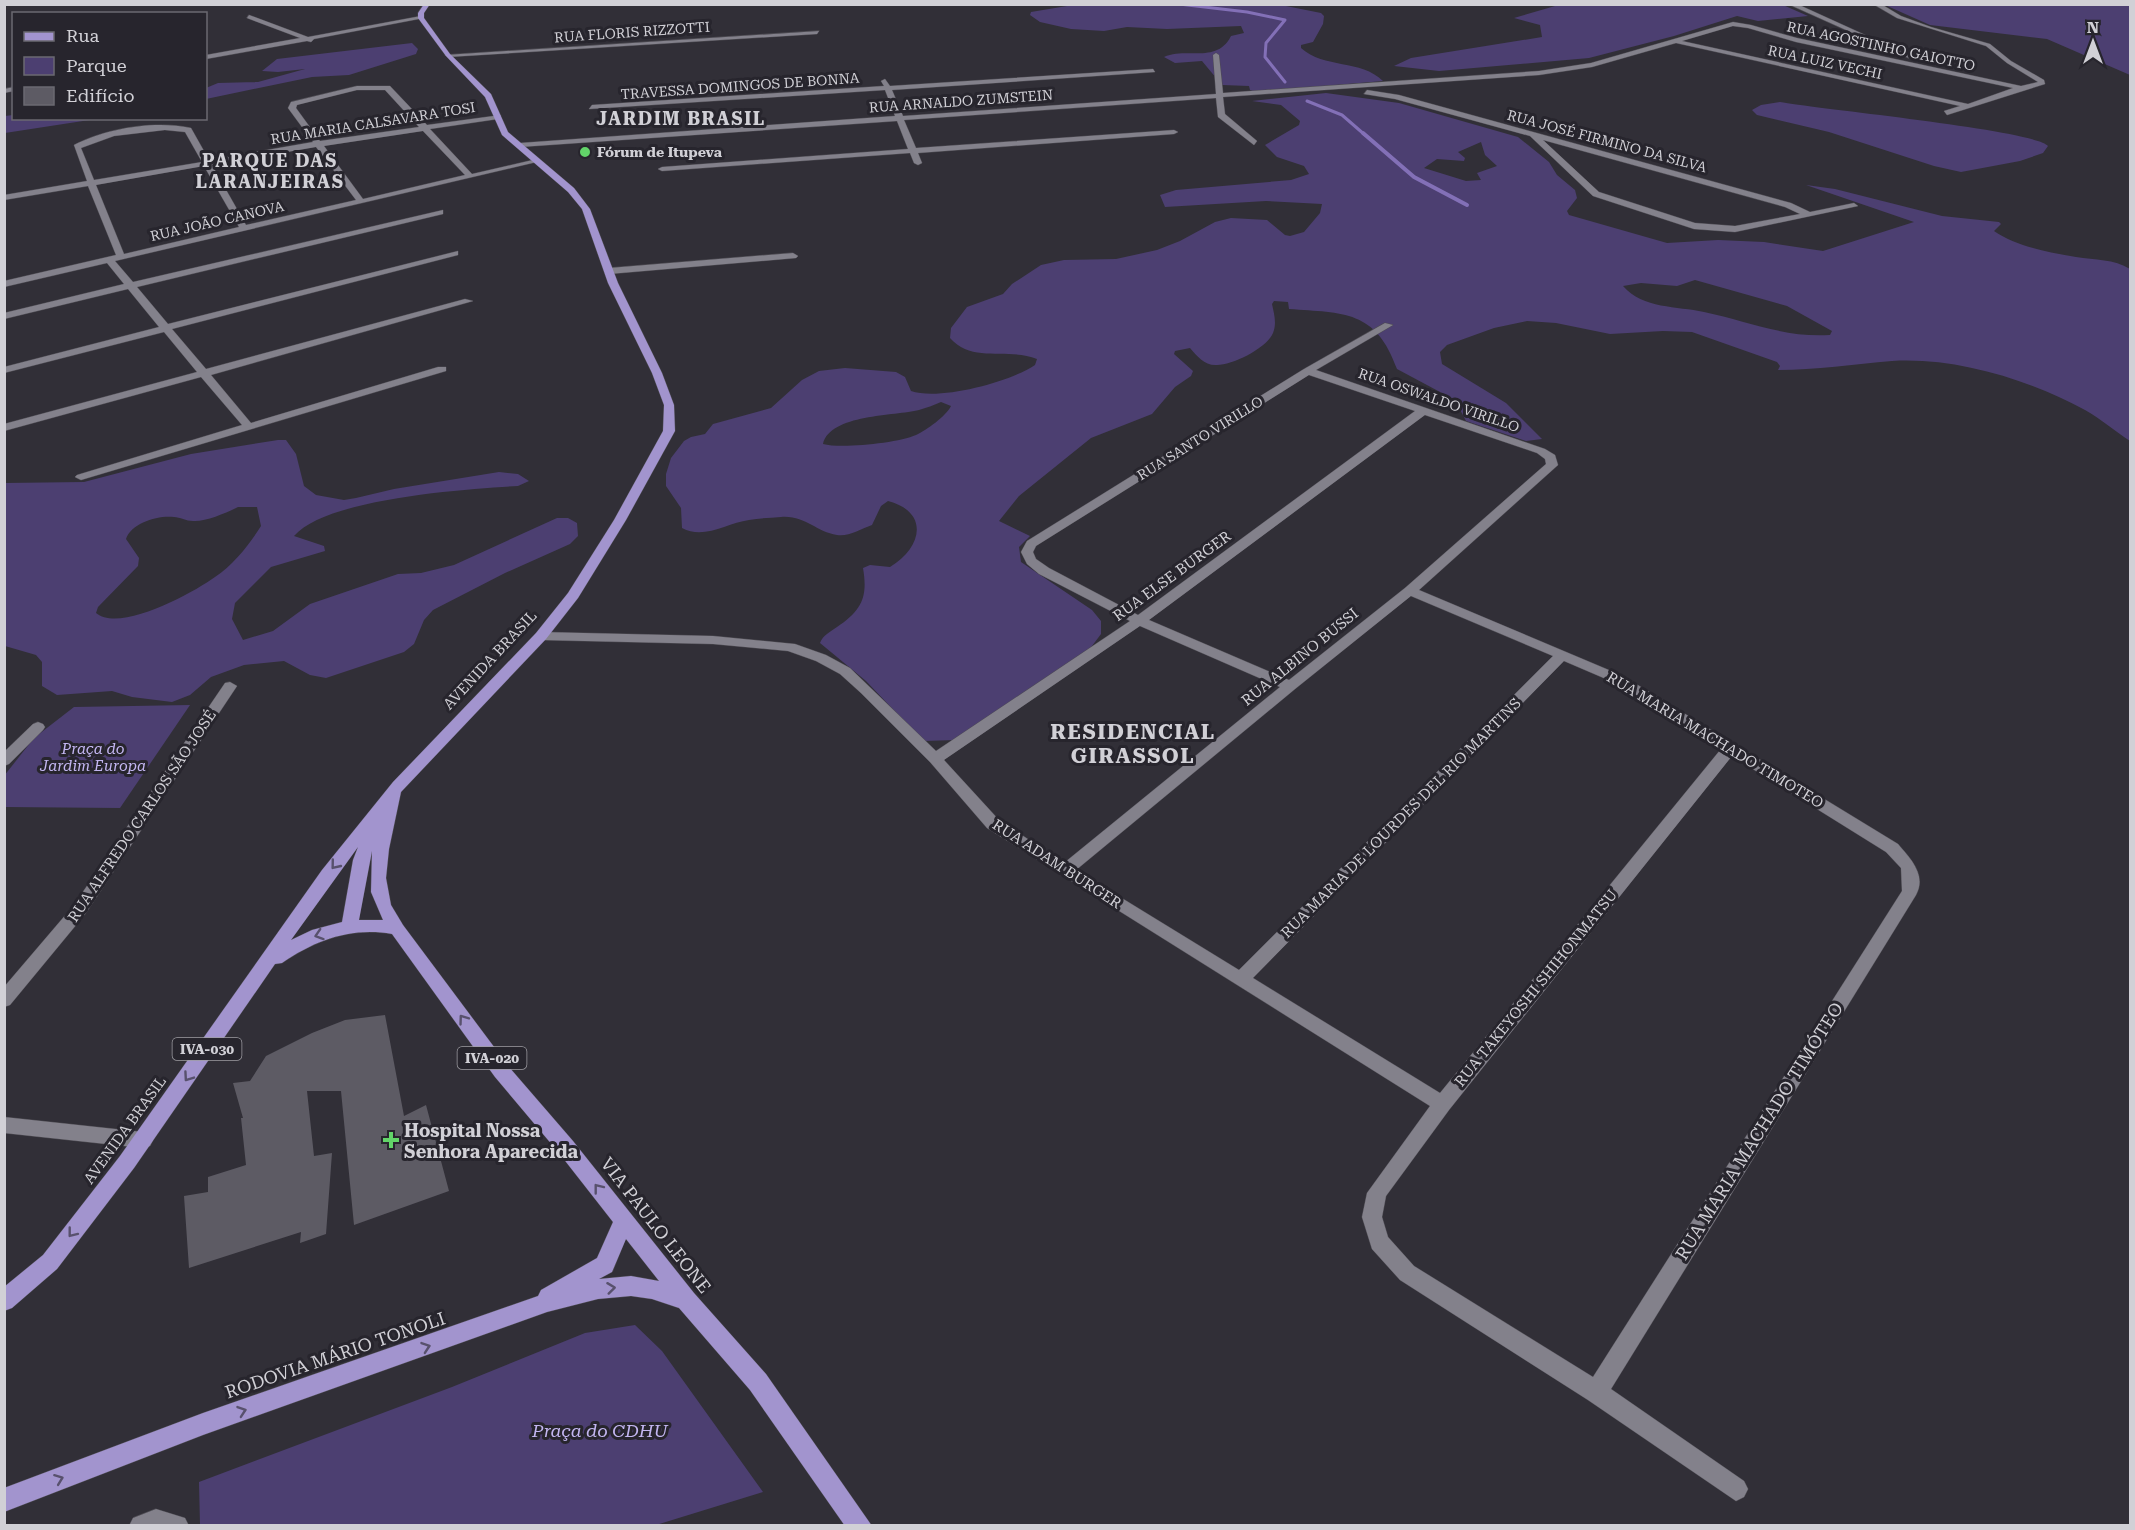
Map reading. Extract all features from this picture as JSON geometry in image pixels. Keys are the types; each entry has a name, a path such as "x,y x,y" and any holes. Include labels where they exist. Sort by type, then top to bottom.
{"main road":[{"path":"421,18 421,13 427,4"},
{"name":"AVENIDA BRASIL","path":"4,1301 50,1262 143,1140 328,874 398,786 541,636 573,595 669,431 669,405 609,271 586,209 571,190 505,133 488,96 448,55 421,18"},
{"path":"350,926 361,860 373,826 398,786"},
{"name":"VIA PAULO LEONE","path":"398,786 387,822 379,868 383,906 397,929 502,1072 624,1220 686,1300 758,1382 860,1526"},
{"path":"266,966 298,942 350,926 380,925 397,929"},
{"path":"530,1308 605,1265 624,1220"},
{"name":"RODOVIA MÁRIO TONOLI","path":"4,1500 203,1424 500,1321 530,1308 601,1290 633,1286 686,1300"}],"street":[{"path":"1791,4 1945,72"},
{"path":"1876,4 1893,14 1929,28 1981,41 2009,62 2039,76 2043,82 1965,105 1947,113"},
{"path":"249,16 312,40"},
{"path":"207,57 312,40 421,18"},
{"name":"RUA ARNALDO ZUMSTEIN","path":"520,145 1350,88 1566,70 1679,42 1738,24"},
{"name":"RUA AGOSTINHO GAIOTTO","path":"1738,24 1796,40 2021,88"},
{"name":"RUA FLORIS RIZZOTTI","path":"448,55 817,32"},
{"name":"RUA LUIZ VECHI","path":"1679,42 1965,105"},
{"path":"1216,55 1221,115 1254,143"},
{"path":"1899,62 1910,56"},
{"name":"TRAVESSA DOMINGOS DE BONNA","path":"592,107 1153,71"},
{"path":"884,79 918,163"},
{"name":"RUA JOSÉ FIRMINO DA SILVA","path":"1377,86 1396,97"},
{"path":"361,202 292,108 294,104 357,88 387,88 470,176"},
{"name":"RUA JOSÉ FIRMINO DA SILVA","path":"1350,88 1396,97 1788,205 1809,215"},
{"name":"RUA MARIA CALSAVARA TOSI","path":"4,198 318,144 498,117"},
{"path":"121,257 77,147 82,143 116,135 181,127 189,130 244,229"},
{"path":"662,169 1174,132"},
{"path":"1534,135 1596,194 1694,226 1736,229 1854,206"},
{"name":"RUA JOÃO CANOVA","path":"4,284 537,161"},
{"path":"4,316 440,212"},
{"path":"4,370 455,253"},
{"path":"609,271 794,256"},
{"path":"109,260 247,425"},
{"path":"4,428 468,301"},
{"name":"RUA SANTO VIRILLO","path":"1139,621 1044,571 1031,561 1027,552 1030,543 1308,371 1388,325"},
{"path":"81,477 247,425 442,369"},
{"name":"RUA OSWALDO VIRILLO","path":"1308,371 1541,451 1551,457 1552,465"},
{"name":"RUA ELSE BURGER","path":"935,759 1139,621 1423,411"},
{"name":"RUA ALBINO BUSSI","path":"1065,871 1290,686 1410,591 1552,465"},
{"name":"RUA MARIA MACHADO TIMOTEO","path":"1410,591 1618,679 1892,848 1909,867"},
{"path":"1139,621 1290,686"},
{"name":"RUA ADAM BURGER","path":"541,636 713,640 790,647 821,658 845,671 935,759 993,824 1442,1104"},
{"name":"RUA MARIA DE LOURDES DEL RIO MARTINS","path":"1240,980 1562,655"},
{"name":"RUA ALFREDO CARLOS SÃO JOSÉ","path":"4,1000 80,909 230,686"},
{"path":"4,761 38,727"},
{"name":"RUA TAKEYOSHI SHIHONMATSU","path":"1596,1392 1407,1273 1378,1242 1372,1217 1377,1193 1442,1104 1731,747"},
{"name":"RUA MARIA MACHADO TIMÓTEO","path":"1596,1392 1910,891 1909,867"},
{"path":"4,1125 143,1140"},
{"path":"1596,1392 1736,1489"},
{"path":"141,1526 156,1521 177,1526"}],"green space":[{"path":"1079,4 1276,4 1321,13 1324,16 1323,24 1313,42 1301,45 1301,48 1320,59 1353,66 1374,74 1383,81 1255,92 1250,90 1249,86 1222,85 1202,61 1175,63 1164,57 1173,54 1218,50 1231,36 1244,33 1241,26 1167,29 1127,27 1104,31 1071,29 1040,22 1030,15 1031,12"},
{"path":"1562,4 1783,5 1808,16 1758,21 1737,16 1674,36 1589,58 1439,71 1394,66 1411,58 1542,37 1540,25 1514,18"},
{"path":"1885,5 2130,5 2130,75 2047,39 1930,25"},
{"path":"412,43 418,49 416,54 349,75 312,77 207,99 207,88 218,83 258,82 305,69 262,71 277,59"},
{"path":"1326,93 1399,103 1518,137 1549,162 1557,175 1575,190 1577,198 1567,211 1569,215 1667,243 1718,240 1764,242 1823,251 1914,222 1806,185 1835,189 1942,216 1999,222 2001,224 1994,231 2022,245 2117,263 2130,269 2130,441 2097,417 2041,389 1992,373 1941,363 1892,361 1778,370 1780,366 1777,362 1692,332 1610,334 1556,323 1527,321 1494,328 1447,345 1440,352 1442,364 1506,403 1542,439 1526,441 1466,421 1455,400 1397,369 1389,350 1379,335 1356,318 1342,314 1289,309 1288,302 1274,301 1272,304 1275,318 1273,333 1270,339 1257,350 1240,359 1217,365 1205,362 1190,348 1175,351 1174,354 1193,371 1191,376 1175,387 1152,414 1091,438 1019,496 999,521 1030,536 1019,547 1021,562 1092,610 1101,621 1101,634 1083,658 956,740 923,741 866,681 820,643 825,636 858,609 865,587 863,568 870,565 890,567 909,550 915,541 917,531 916,522 911,513 888,501 881,506 872,525 850,534 841,535 823,531 804,521 789,517 753,519 707,532 690,531 682,528 681,508 666,486 666,474 671,458 684,441 705,434 713,424 771,408 802,380 819,371 845,368 896,372 905,377 911,391 939,394 974,388 1024,371 1035,365 1037,359 1014,354 969,351 950,338 951,328 967,307 1003,294 1012,284 1041,265 1064,260 1116,259 1157,250 1180,241 1215,222 1231,218 1267,220 1285,235 1290,236 1304,232 1320,213 1322,204 1266,201 1165,207 1160,195 1176,190 1291,180 1309,174 1304,166 1277,157 1265,145 1299,125 1300,121 1281,105 1252,101","holes":["1481,142 1485,155 1497,166 1477,173 1481,180 1466,181 1424,168 1437,159 1464,161 1465,158 1458,152","1695,280 1787,306 1832,331 1830,335 1797,334 1704,312 1650,303 1640,299 1623,286 1641,283 1677,286","941,402 951,406 936,422 908,438 843,446 823,444 828,434 850,422 919,410"]},
{"path":"1780,102 2006,133 2048,146 2043,153 2020,161 1961,172 1934,166 1829,132 1757,115 1752,110 1761,105"},
{"path":"12,115 12,120 90,120 5,133 5,116"},
{"path":"286,440 296,454 304,486 316,495 344,500 394,489 499,472 518,474 529,481 518,486 433,493 366,504 311,523 294,536 324,546 325,551 271,567 235,603 232,619 243,640 273,631 310,604 398,574 421,573 454,565 557,518 568,518 577,523 578,536 570,544 505,573 433,610 424,620 414,644 404,652 326,678 310,675 284,661 244,665 211,677 190,695 172,702 132,697 112,691 57,695 42,686 42,662 36,655 5,646 5,483 84,482 191,454","holes":["238,507 257,507 261,526 235,560 205,584 174,601 138,615 107,618 96,613 98,607 138,566 139,558 126,539 139,524 168,517 198,521 216,517"]},
{"name":"Praça do Jardim Europa","path":"190,705 120,808 5,807 4,776 34,738 74,707"},
{"name":"Praça do CDHU","path":"635,1325 662,1351 763,1492 656,1525 200,1525 199,1482 452,1387 585,1333"}],"building":[{"name":"Hospital Nossa Senhora Aparecida","path":"385,1015 404,1116 426,1105 449,1191 354,1225 341,1091 307,1091 314,1156 332,1153 326,1234 300,1243 301,1232 189,1268 184,1196 208,1192 208,1177 246,1165 241,1118 243,1118 233,1083 250,1081 266,1056 312,1033 345,1020"}],"waterway":[{"path":"1179,4 1247,12 1285,20 1266,43 1265,57 1285,82"},
{"path":"1307,101 1342,115 1365,135"},
{"path":"1363,133 1414,177 1467,205"}],"place":[{"name":"Fórum de Itupeva","path":"585,152"},
{"name":"Hospital Nossa Senhora Aparecida","path":"391,1140"}],"district":[{"name":"JARDIM BRASIL","path":"681,118"},
{"name":"PARQUE DAS LARANJEIRAS","path":"270,170"},
{"name":"RESIDENCIAL GIRASSOL","path":"1133,744"}]}
